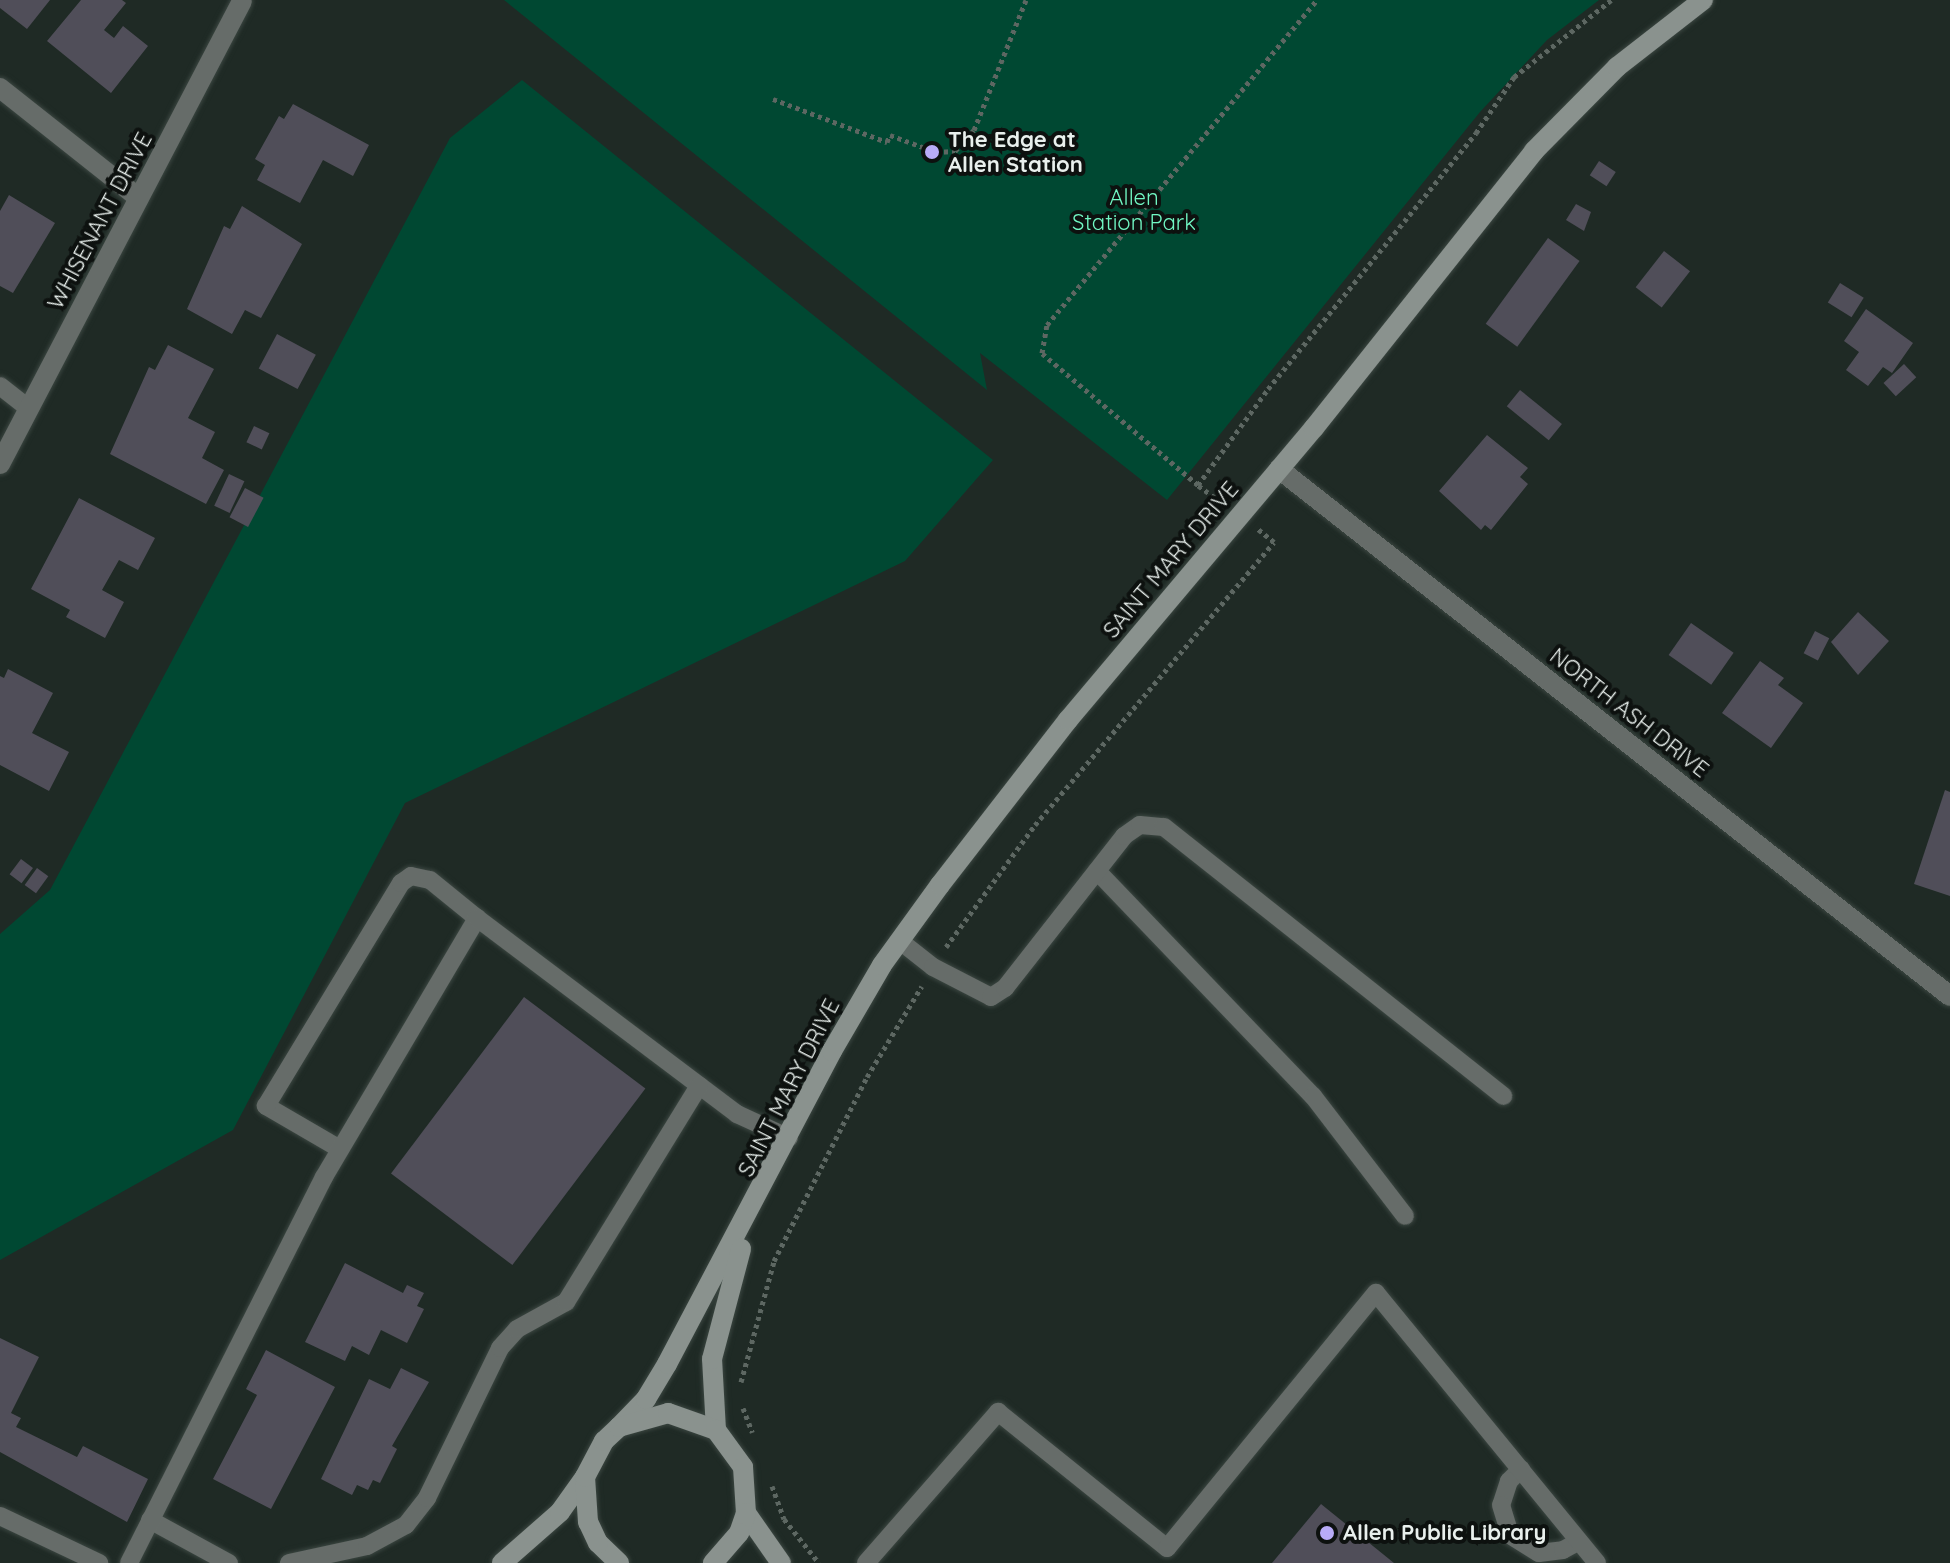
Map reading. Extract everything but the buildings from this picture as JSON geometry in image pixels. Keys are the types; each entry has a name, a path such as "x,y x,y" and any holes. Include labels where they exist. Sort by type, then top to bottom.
{"street":[{"name":"SAINT MARY DRIVE","path":"502,1563 560,1512 585,1477 604,1441 646,1399 752,1211 832,1051 900,941 1068,720 1279,469 1534,151 1617,67 1703,0"},
{"name":"WHISENANT DRIVE","path":"0,464 241,1"},
{"path":"0,88 139,198"},
{"name":"NORTH ASH DRIVE","path":"1279,469 1950,996"},
{"name":"SAINT MARY DRIVE","path":"716,1430 712,1359 752,1211"},
{"path":"619,1427 668,1413 716,1430 743,1467 746,1513 733,1542 713,1563"},
{"path":"585,1477 588,1522 598,1543 619,1563"},
{"path":"746,1513 781,1563"}],"lane":[{"path":"0,386 29,409"},
{"path":"900,941 933,967 980,994 998,992 1097,871 1140,825 1164,827 1503,1096"},
{"path":"1097,871 1313,1096 1405,1216"},
{"path":"340,1149 266,1106 401,883 411,876 430,880 737,1114 789,1138"},
{"path":"129,1563 340,1149 477,918"},
{"path":"289,1563 367,1546 406,1525 427,1498 500,1348 517,1329 566,1302 699,1086"},
{"path":"866,1563 998,1412 1167,1548 1376,1293 1597,1563"},
{"path":"1521,1469 1509,1481 1501,1505 1510,1535 1539,1553 1563,1550 1579,1541"},
{"path":"0,1516 99,1563"},
{"path":"150,1520 229,1563"}],"path":[{"path":"773,99 887,142 890,135 936,152 955,151 974,130 1026,0"},
{"path":"740,1389 774,1261 867,1077 933,967 1035,825 1274,542 1198,485 1042,353 1047,325 1317,0"},
{"path":"1198,485 1342,296 1476,133 1514,77 1611,0"},
{"path":"742,1400 755,1442"},
{"path":"767,1472 784,1519 819,1563"}],"green space":[{"name":"Allen Station Park","path":"504,0 1599,0 1547,40 1480,112 1167,500 980,353 987,390"},
{"path":"522,80 993,460 905,561 405,803 233,1130 0,1260 0,934 50,890 450,138"}],"place":[{"name":"The Edge at Allen Station","path":"932,152"},
{"name":"Allen Public Library","path":"1327,1533"}]}
